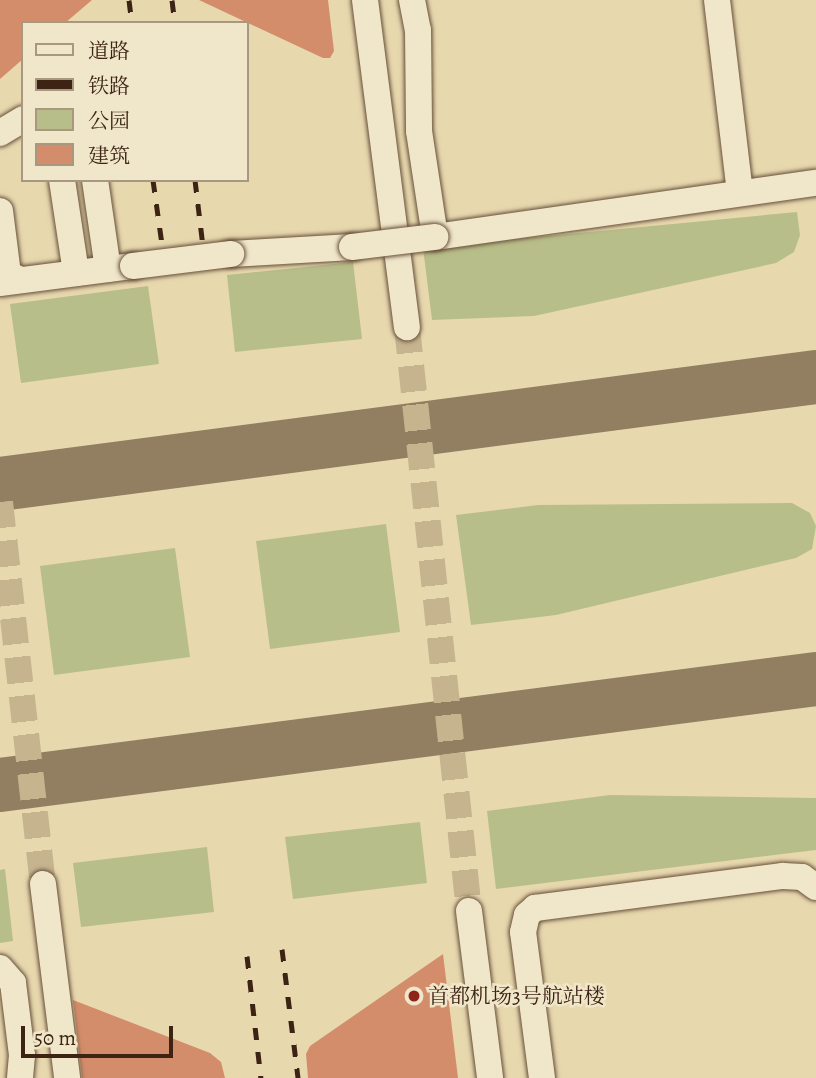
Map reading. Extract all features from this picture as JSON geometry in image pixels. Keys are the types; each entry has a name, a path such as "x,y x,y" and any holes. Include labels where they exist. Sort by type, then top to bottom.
{"lane":[{"path":"365,0 407,327"},
{"path":"412,0 418,30 419,131 435,237"},
{"path":"717,0 740,192"},
{"path":"0,133 21,120"},
{"path":"62,182 76,273"},
{"path":"96,182 121,268"},
{"path":"0,211 9,282 231,254 352,247 435,237 740,192 816,184"},
{"path":"542,1078 523,932 527,915 535,908 783,876 802,877 816,887"},
{"path":"43,884 66,1078"},
{"path":"469,911 489,1078"},
{"path":"0,968 13,983 22,1055 20,1078"}],"green space":[{"path":"797,212 800,235 794,252 776,263 534,316 432,320 423,248"},
{"path":"353,262 362,339 235,352 227,275"},
{"path":"148,286 159,364 21,383 10,304"},
{"path":"792,503 810,513 816,526 812,549 796,558 556,615 471,625 456,515 538,505"},
{"path":"386,524 400,632 270,649 256,541"},
{"path":"175,548 190,657 54,675 40,566"},
{"path":"610,795 816,798 816,850 496,889 487,811"},
{"path":"420,822 427,883 293,899 285,837"},
{"path":"207,847 214,912 81,927 73,863"},
{"path":"5,869 13,941 0,943 0,870"}],"building":[{"path":"0,0 92,0 67,21 21,21 21,61 0,79"},
{"path":"199,0 328,0 334,51 330,58 323,58"},
{"name":"首都机场3号航站楼","path":"443,954 458,1078 308,1078 306,1054 310,1046"},
{"path":"73,1000 210,1053 221,1062 225,1078 82,1078"}],"taxiway":[{"path":"0,484 816,377"},
{"path":"0,785 816,679"}],"tunnel":[{"path":"407,327 469,911"},
{"path":"0,502 43,884"}],"railway":[{"path":"129,0 132,21"},
{"path":"172,0 175,21"},
{"path":"153,182 164,258"},
{"path":"195,182 204,254"},
{"path":"282,949 298,1078"},
{"path":"247,956 261,1078"}],"place":[{"name":"首都机场3号航站楼","path":"414,996"}]}
